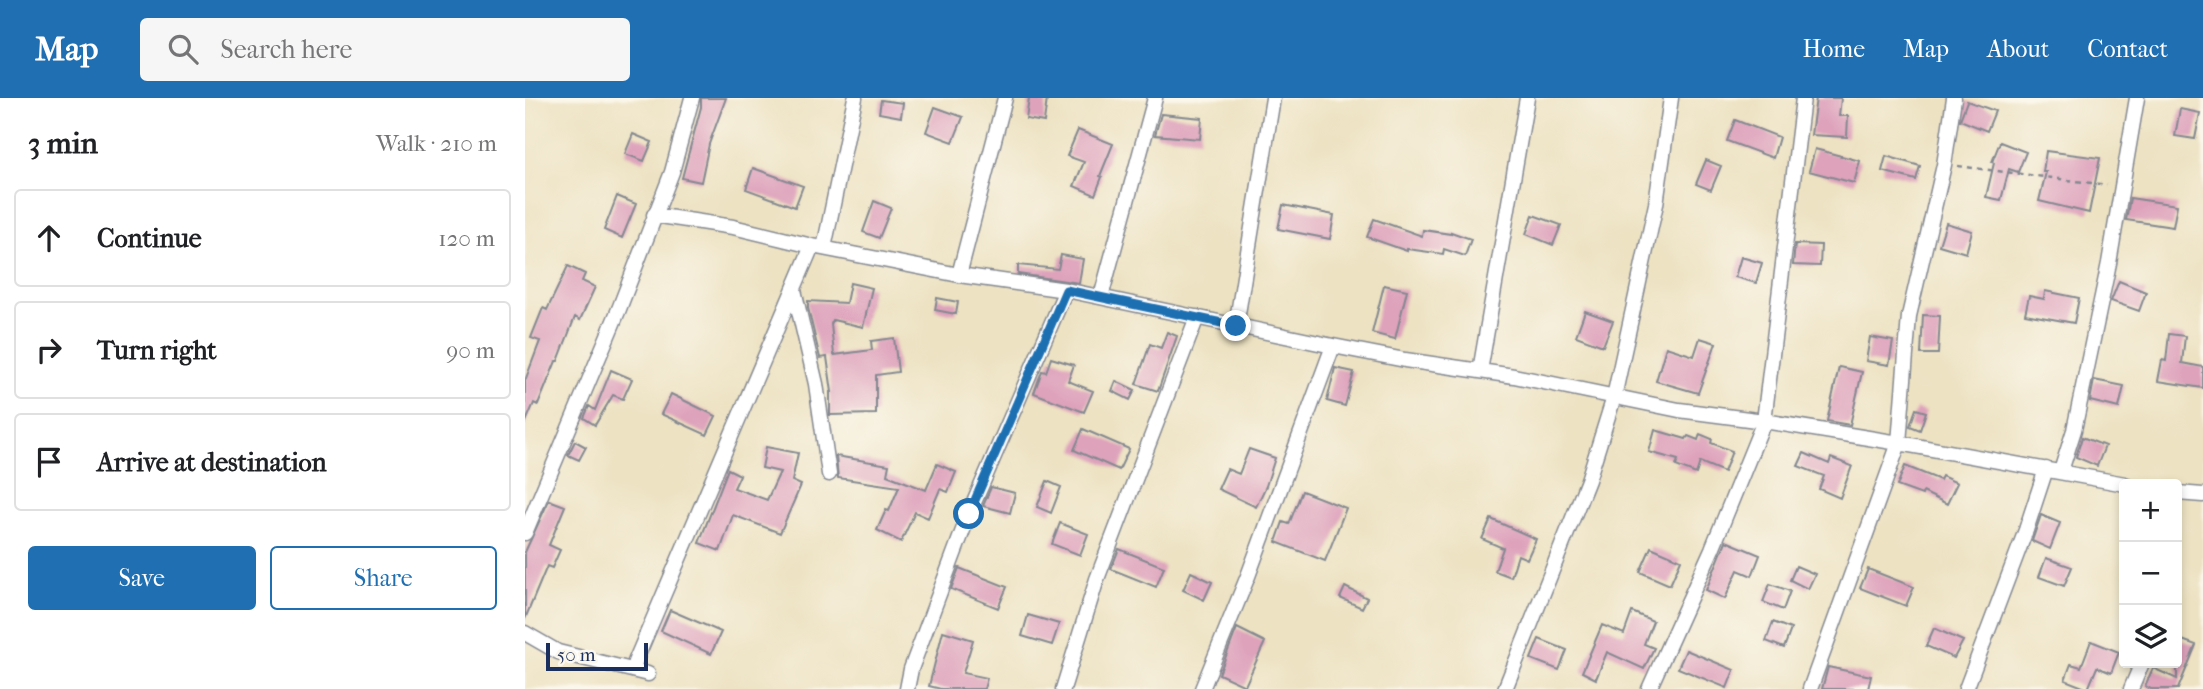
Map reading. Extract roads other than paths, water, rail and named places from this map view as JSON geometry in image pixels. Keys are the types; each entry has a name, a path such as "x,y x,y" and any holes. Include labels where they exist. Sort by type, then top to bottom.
{"street":[{"path":"525,533 619,309 672,172 692,98"},
{"path":"635,662 793,290 818,247 855,98"},
{"path":"959,275 1005,98"},
{"path":"1101,297 1156,98"},
{"path":"1236,326 1273,98"},
{"path":"1480,371 1527,98"},
{"path":"1505,689 1588,480 1614,397 1656,204 1671,98"},
{"path":"1649,689 1712,549 1764,421 1803,98"},
{"path":"1810,689 1899,443 1909,316 1944,165 1954,98"},
{"path":"1966,689 2026,530 2074,430 2123,187 2137,98"},
{"path":"654,215 733,227 959,275 1066,290 1333,346 1480,371 1679,410 1899,443 2119,483"},
{"path":"793,290 816,384 829,474"},
{"path":"907,689 911,669 969,514 1066,290"},
{"path":"1063,689 1097,579 1197,317"},
{"path":"1202,689 1248,576 1333,346"},
{"path":"2182,493 2203,495"},
{"path":"525,633 558,652 648,674"},
{"path":"2131,689 2140,668"}]}
